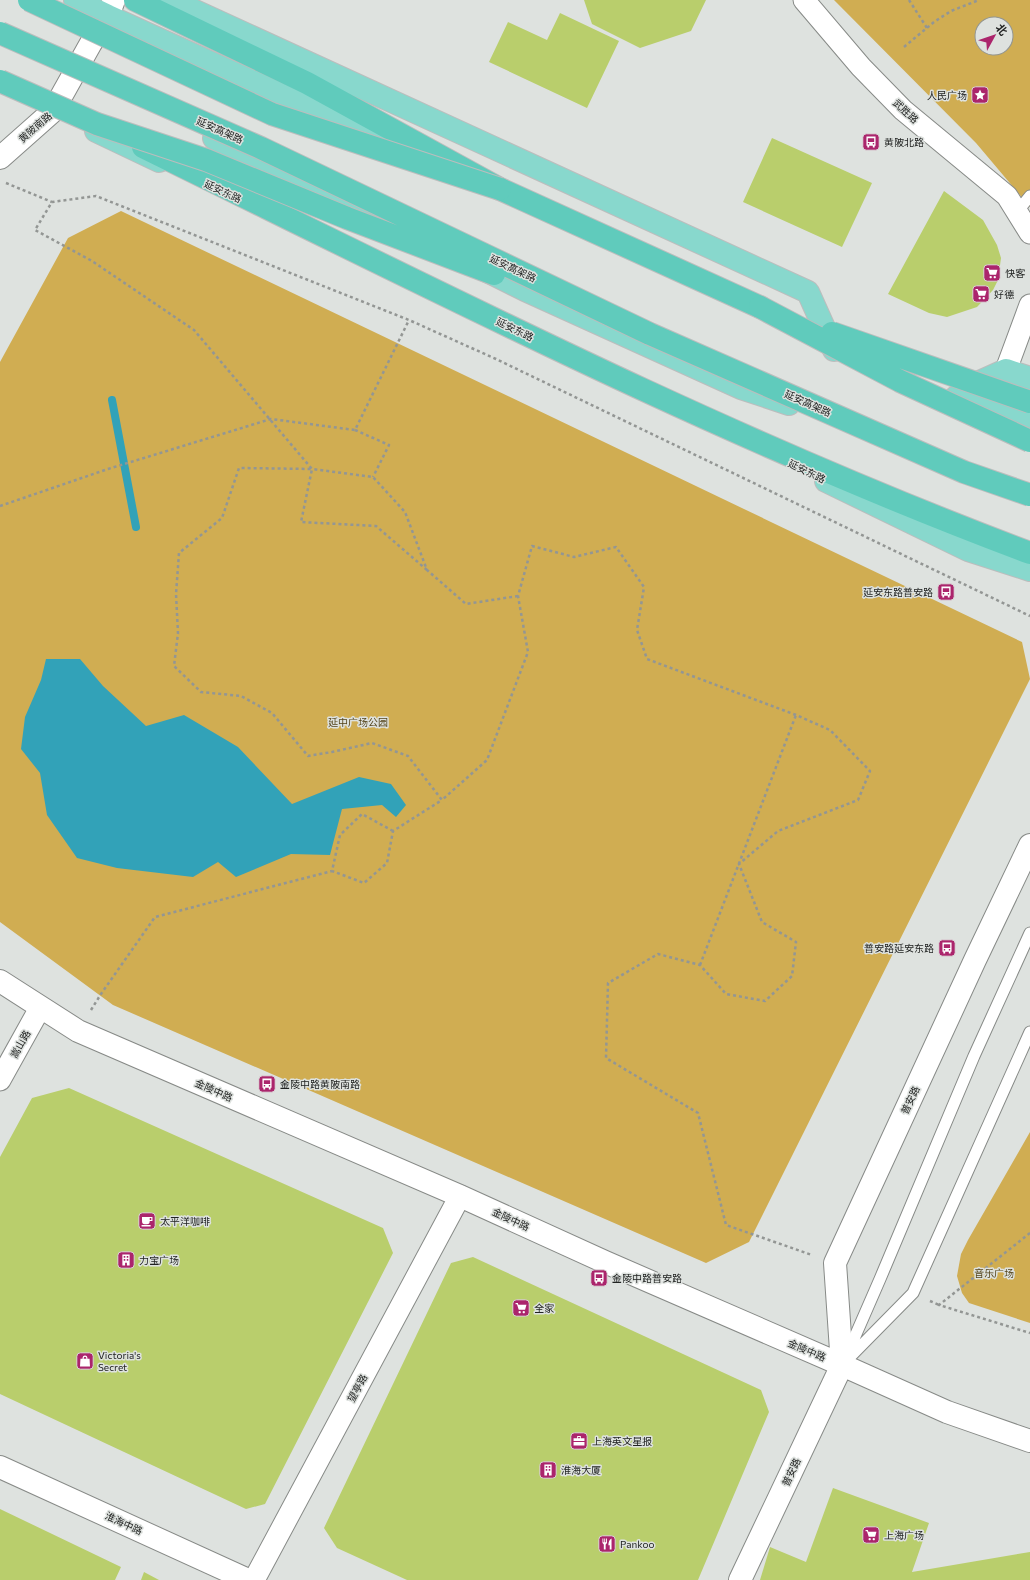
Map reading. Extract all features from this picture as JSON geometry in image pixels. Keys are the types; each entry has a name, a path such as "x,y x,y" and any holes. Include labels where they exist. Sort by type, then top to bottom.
{"highway":[{"path":"29,0 272,114 500,189"},
{"path":"136,0 307,83 500,189 760,307 900,381 1030,441"},
{"name":"延安高架路","path":"0,33 261,148 650,334 964,472 1030,495"},
{"path":"0,80 97,124 409,278 772,448 959,527 1030,553"},
{"path":"97,124 206,160 347,218 650,334"},
{"path":"760,307 1030,402"}],"main road":[{"path":"75,0 111,8 540,214 834,350 1030,425"},
{"path":"171,0 808,292 834,350"},
{"path":"0,38 76,72 525,290 741,388 1030,488"},
{"name":"延安东路","path":"0,89 53,111 510,326 968,550 1030,570"},
{"path":"950,395 1006,370 1030,378"}],"street":[{"name":"武胜路","path":"804,0 861,66 903,110 1007,196 1024,204 1030,233"},
{"name":"黄陂南路","path":"0,158 53,111 111,8"},
{"path":"1006,370 1030,306"},
{"name":"普安路","path":"740,1580 842,1365 835,1263 975,960 1030,845"},
{"name":"金陵中路","path":"0,981 78,1031 460,1196 605,1262 947,1412 1030,1441"},
{"name":"嵩山路","path":"0,1080 40,1008"},
{"name":"望亭路","path":"254,1580 460,1196"},
{"name":"淮海中路","path":"0,1467 248,1580"}],"lane":[{"name":"普安路","path":"842,1365 974,1056 1030,933"},
{"name":"普安路","path":"842,1365 913,1293 1030,1032"}],"path":[{"path":"909,0 927,28"},
{"path":"904,47 951,11 979,0"},
{"path":"0,181 52,202 96,196 408,320 496,359 1030,616"},
{"path":"52,202 35,230 92,261 194,330 312,469"},
{"path":"355,430 408,320"},
{"path":"0,506 108,469 271,419 355,430 389,445 373,477"},
{"path":"427,570 405,512 373,477 312,469 239,468 222,518 179,553 176,594 178,633 174,666 201,692 241,696 272,713 308,756 372,743 408,756 442,800"},
{"path":"312,469 301,522 376,526 466,604 518,596"},
{"path":"78,1031 101,994 155,917 332,871 364,883 387,863 393,831 442,800 487,760 528,652 518,596 532,546 574,558 616,547 644,587 637,630 647,659 796,715 830,730 870,771 858,800 778,831 739,864"},
{"path":"700,965 796,715"},
{"path":"332,871 340,835 362,814 393,831"},
{"path":"739,864 762,922 796,942 792,976 765,1001 726,994 700,965 658,954 608,983 606,1058 698,1113 726,1225 835,1263"},
{"path":"939,1305 1030,1233"},
{"path":"913,1293 939,1305 1030,1333"}],"green space":[{"name":"人民广场","path":"834,0 1030,0 1030,207 976,143"},
{"name":"延中广场公园","path":"121,211 1022,642 1030,679 749,1242 706,1263 113,1005 0,922 0,362 68,238"},
{"name":"音乐广场","path":"1030,1132 1030,1323 969,1303 962,1293 957,1276 961,1254 968,1240"}],"water":[{"path":"46,659 80,659 103,686 146,726 184,715 238,747 292,804 359,777 391,784 406,805 396,817 382,805 342,809 330,855 291,854 236,877 218,862 193,877 117,868 77,858 47,815 40,773 21,749 25,717 41,680"}],"building":[{"path":"584,0 706,0 691,31 640,48 592,24"},
{"path":"560,13 619,41 587,108 489,62 508,22 547,40"},
{"path":"772,138 872,183 842,247 743,202"},
{"path":"944,191 983,220 997,245 1001,258 998,280 993,290 977,307 947,317 929,313 888,294"},
{"name":"力宝广场","path":"69,1088 383,1228 393,1253 265,1504 246,1509 0,1394 0,1157 32,1098"},
{"name":"淮海大厦","path":"473,1257 761,1390 769,1412 698,1580 407,1580 337,1548 324,1528 451,1263"},
{"name":"上海广场","path":"833,1488 929,1523 912,1572 1030,1552 1030,1580 760,1580 770,1547 806,1562"},
{"path":"0,1509 121,1567 115,1580 0,1580"},
{"path":"144,1572 159,1580 141,1580"}],"waterway":[{"path":"112,400 136,527"}],"place":[{"name":"人民广场","path":"980,95"},
{"name":"黄陂北路","path":"871,142"},
{"name":"快客","path":"992,273"},
{"name":"好德","path":"981,294"},
{"name":"延安东路普安路","path":"946,592"},
{"name":"普安路延安东路","path":"947,948"},
{"name":"金陵中路黄陂南路","path":"267,1084"},
{"name":"太平洋咖啡","path":"147,1221"},
{"name":"力宝广场","path":"126,1260"},
{"name":"金陵中路普安路","path":"599,1278"},
{"name":"全家","path":"521,1308"},
{"name":"Victoria's Secret","path":"85,1361"},
{"name":"上海英文星报","path":"579,1441"},
{"name":"淮海大厦","path":"548,1470"},
{"name":"上海广场","path":"871,1535"},
{"name":"Pankoo","path":"607,1544"}]}
